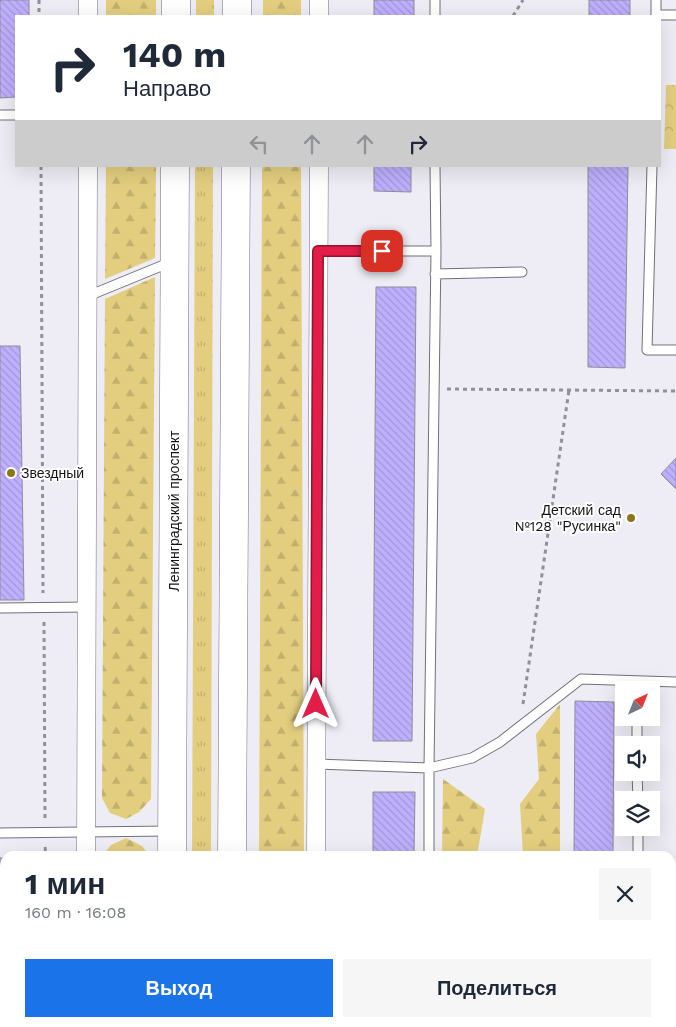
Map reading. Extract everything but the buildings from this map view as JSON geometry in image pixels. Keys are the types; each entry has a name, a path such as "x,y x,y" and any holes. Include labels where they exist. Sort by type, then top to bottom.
{"main road":[{"path":"176,0 176,15"},
{"path":"237,0 237,15"},
{"name":"Ленинградский проспект","path":"172,844 175,167"},
{"path":"232,851 236,167"}],"street":[{"path":"88,0 88,15"},
{"path":"319,0 319,15"},
{"path":"86,851 88,167"},
{"path":"316,851 318,167"}],"lane":[{"path":"435,0 435,15"},
{"path":"656,0 656,15"},
{"path":"661,16 676,15"},
{"path":"0,115 15,115"},
{"path":"429,851 436,251 435,167"},
{"path":"652,167 647,350 676,350"},
{"path":"318,251 436,251"},
{"path":"88,296 175,260"},
{"path":"435,274 522,272"},
{"path":"0,608 88,607"},
{"path":"316,764 429,768 472,758 500,742 565,689 581,679 615,683"},
{"path":"660,684 676,682"},
{"path":"0,832 86,834 172,844"},
{"path":"638,836 638,851"}],"path":[{"path":"39,0 39,15"},
{"path":"514,15 523,0"},
{"path":"40,167 46,851"},
{"path":"434,389 676,391"},
{"path":"520,727 569,390"}],"green space":[{"path":"106,0 156,0 156,15 106,15"},
{"path":"196,0 214,0 214,15 196,15"},
{"path":"263,0 301,0 301,15 263,15"},
{"path":"666,85 676,85 676,149 664,149"},
{"path":"106,167 156,167 155,258 105,279"},
{"path":"195,167 213,167 211,851 192,851"},
{"path":"262,167 301,167 304,851 259,851"},
{"path":"155,277 151,799 139,812 126,819 110,813 102,798 105,299"},
{"path":"560,704 560,851 523,851 520,804 539,779 536,734"},
{"path":"443,779 485,809 478,851 442,851"},
{"path":"126,838 142,846 146,851 106,851 111,845"}],"place":[{"name":"Звездный","path":"11,473"},
{"name":"Детский сад №128 \"Русинка\"","path":"631,518"}],"route":[{"path":"316,704 318,251 382,251"}]}
